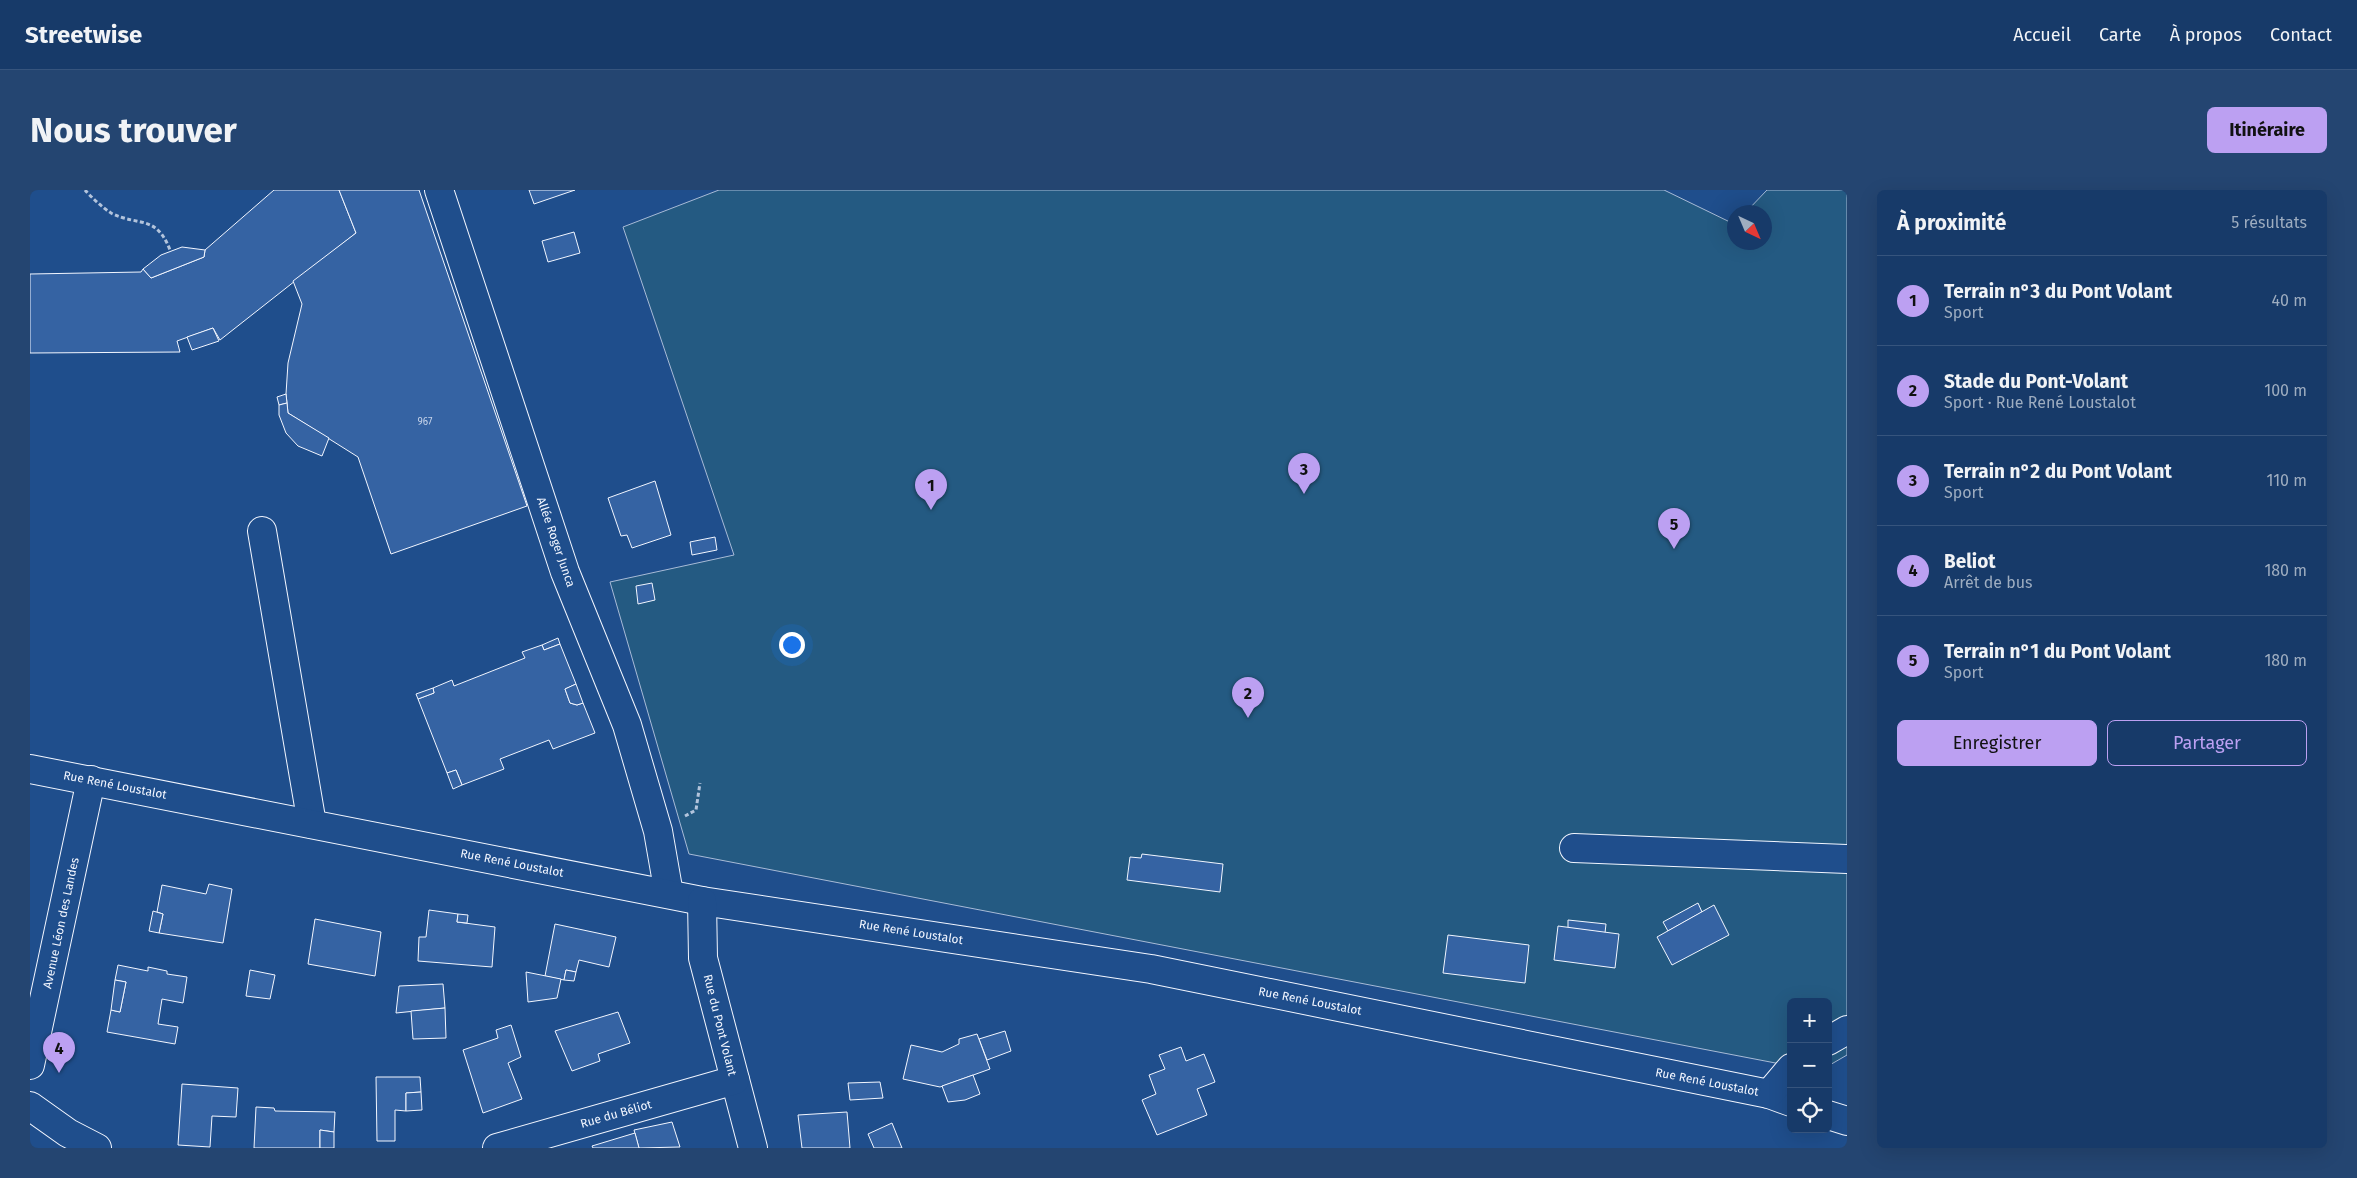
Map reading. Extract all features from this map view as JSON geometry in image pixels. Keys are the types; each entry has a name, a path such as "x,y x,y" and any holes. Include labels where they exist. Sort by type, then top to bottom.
{"street":[{"name":"Allée Roger Junca","path":"439,190 565,572 627,725 658,831 669,894"},
{"path":"262,531 312,824"},
{"name":"Rue René Loustalot","path":"30,768 702,900 1151,969 1780,1098"},
{"name":"Avenue Léon des Landes","path":"30,1065 91,780"},
{"path":"1574,848 1847,859"},
{"name":"Rue du Pont Volant","path":"702,900 703,958 753,1148"},
{"path":"1832,1039 1847,1030"},
{"path":"1780,1098 1787,1079"},
{"name":"Rue du Béliot","path":"497,1148 735,1080"},
{"path":"30,1106 68,1133 97,1148"},
{"path":"1832,1115 1847,1121"}],"path":[{"path":"85,190 111,213 151,224 164,235 170,250"}],"shaded area":[{"path":"719,190 1664,190 1727,221 1727,250 1772,250 1772,205 1753,205 1767,190 1847,190 1847,1055 1832,1064 1832,998 1787,998 1787,1065 689,854 610,582 734,555 623,227"}],"building":[{"path":"274,190 339,190 356,233 220,340 213,328 177,341 180,352 30,353 30,274 141,272 143,269 151,278 204,257 205,250"},
{"path":"339,190 419,190 527,506 391,554 358,457 288,413 286,394 288,363 302,304 293,281 356,233"},
{"path":"529,190 575,190 534,204"},
{"path":"574,232 580,253 548,262 542,241"},
{"path":"182,247 205,250 204,257 151,278 143,269 161,255"},
{"path":"213,328 219,341 192,350 187,337"},
{"path":"286,394 287,403 279,405 277,397"},
{"path":"287,403 288,413 329,438 322,456 298,446 286,433 279,415 279,405"},
{"path":"655,481 671,535 632,548 627,535 621,536 608,498"},
{"path":"715,537 717,550 692,555 690,542"},
{"path":"652,583 655,600 638,604 636,586"},
{"path":"558,638 560,644 544,650 542,645"},
{"path":"560,644 576,684 565,689 570,703 577,705 583,703 595,733 553,749 549,740 500,759 504,769 462,785 456,770 447,773 418,699 434,693 433,688 452,680 454,686 525,658 522,652 542,645 544,650"},
{"path":"576,684 583,703 577,705 570,703 565,689"},
{"path":"433,688 434,693 418,699 416,694"},
{"path":"456,770 462,785 453,789 447,773"},
{"path":"1142,854 1223,864 1220,892 1127,880 1130,857 1141,858"},
{"path":"209,884 232,889 223,943 159,933 163,914 157,912 162,885 206,894"},
{"path":"1698,903 1702,912 1668,931 1663,922"},
{"path":"1714,905 1729,935 1672,965 1657,937"},
{"path":"429,910 458,914 457,922 495,927 492,967 418,961 419,937 426,937"},
{"path":"153,911 163,914 159,933 149,931"},
{"path":"458,914 468,915 467,923 457,922"},
{"path":"315,919 381,932 375,976 308,964"},
{"path":"1568,920 1606,924 1605,933 1568,928"},
{"path":"555,924 616,937 609,967 579,960 576,972 566,970 564,980 545,976"},
{"path":"1558,926 1619,934 1615,968 1554,960"},
{"path":"1448,935 1529,945 1525,983 1443,973"},
{"path":"118,965 148,971 148,967 167,971 167,974 187,977 183,1003 162,999 158,1024 178,1027 175,1044 107,1032 111,1010 120,1012 126,982 115,980"},
{"path":"250,970 275,975 270,999 246,996"},
{"path":"566,970 576,972 574,981 564,980"},
{"path":"526,972 561,979 557,998 528,1002"},
{"path":"115,980 126,982 120,1012 111,1010"},
{"path":"443,984 445,1008 396,1013 399,986"},
{"path":"445,1008 446,1038 413,1039 411,1011"},
{"path":"618,1012 630,1043 598,1054 600,1061 572,1071 555,1031"},
{"path":"511,1025 521,1057 508,1063 522,1099 483,1113 463,1050 498,1038 496,1030"},
{"path":"1005,1031 1011,1051 987,1060 979,1039"},
{"path":"977,1034 990,1069 940,1087 903,1079 911,1045 942,1052 959,1044 959,1039"},
{"path":"1181,1047 1186,1061 1204,1054 1215,1082 1197,1089 1207,1115 1157,1135 1142,1100 1156,1094 1149,1075 1165,1069 1159,1055"},
{"path":"973,1075 980,1094 965,1100 948,1102 942,1086"},
{"path":"376,1077 420,1077 421,1092 406,1093 406,1111 395,1110 395,1141 377,1141"},
{"path":"880,1082 883,1098 850,1100 848,1083"},
{"path":"182,1084 238,1088 236,1117 212,1116 210,1147 178,1145"},
{"path":"421,1092 422,1110 406,1111 406,1093"},
{"path":"256,1107 274,1108 275,1111 335,1112 334,1132 320,1130 320,1148 254,1148"},
{"path":"847,1112 850,1148 802,1148 798,1115"},
{"path":"672,1122 680,1147 639,1148 634,1130"},
{"path":"892,1123 902,1148 874,1148 868,1134"},
{"path":"320,1130 334,1132 334,1148 320,1148"},
{"path":"635,1133 639,1148 593,1148 592,1146"}],"place":[{"name":"Terrain n°2 du Pont Volant","path":"1304,494"},
{"name":"Terrain n°3 du Pont Volant","path":"931,510"},
{"name":"Terrain n°1 du Pont Volant","path":"1674,549"},
{"name":"Stade du Pont-Volant","path":"1248,718"},
{"name":"Beliot","path":"59,1073"}]}
